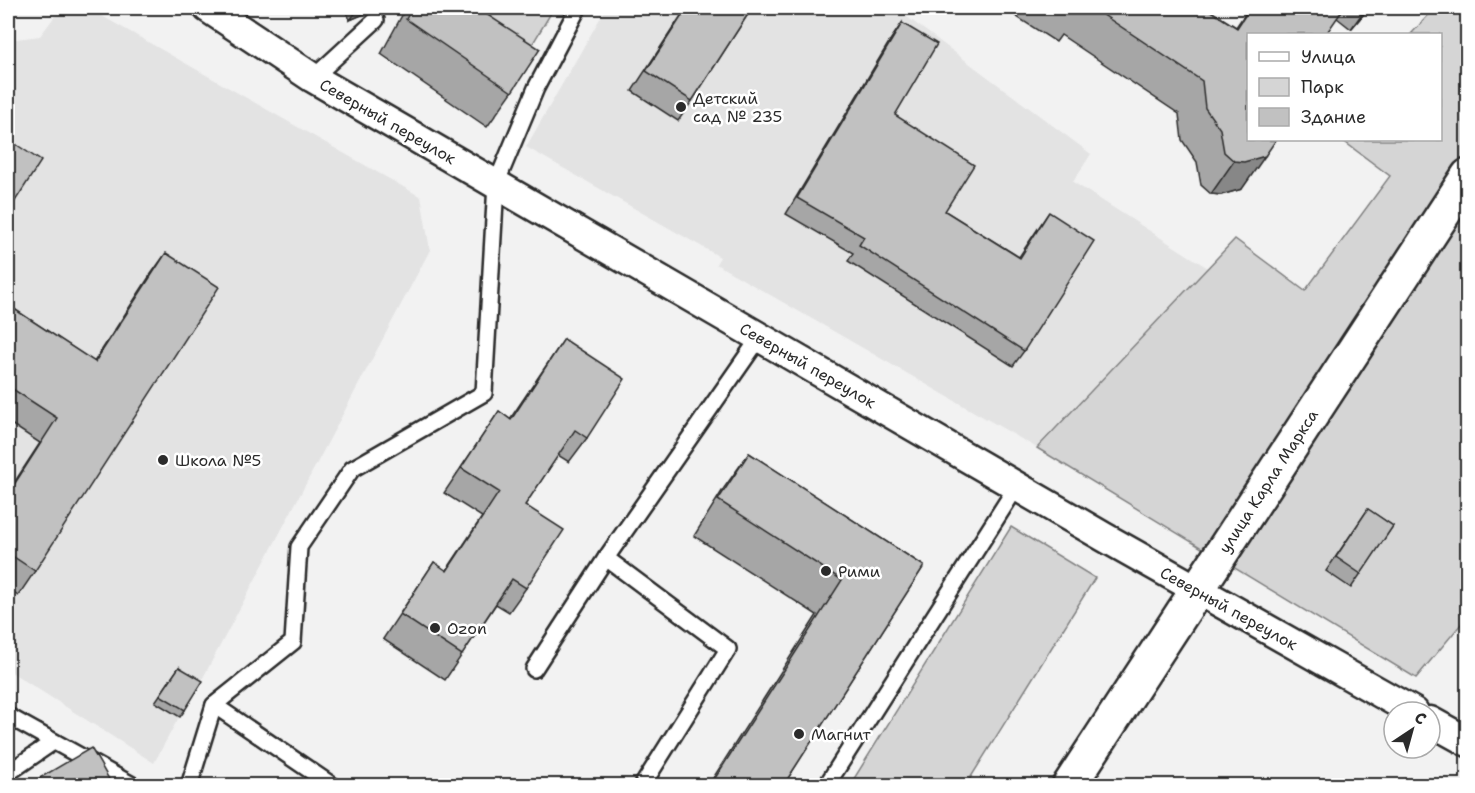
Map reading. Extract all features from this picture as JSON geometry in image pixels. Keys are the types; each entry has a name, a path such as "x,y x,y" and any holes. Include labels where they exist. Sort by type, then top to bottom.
{"street":[{"name":"Северный переулок","path":"208,8 313,78 1196,590 1393,700"},
{"name":"улица Карла Маркса","path":"1069,786 1467,176"},
{"path":"1442,728 1467,742"}],"lane":[{"path":"189,786 214,705 293,642 299,547 352,469 484,393 496,184 536,88 578,8"},
{"path":"313,78 376,20"},
{"path":"534,669 606,558 760,337"},
{"path":"826,786 1017,486"},
{"path":"606,558 728,649 642,786"},
{"path":"214,705 333,786"},
{"path":"8,716 135,786"},
{"path":"8,773 53,742"}],"shaded area":[{"name":"Школа №5","path":"61,8 88,8 421,197 430,250 197,689 156,702 179,717 154,763 8,670 8,40 40,36"},
{"path":"606,8 895,8 1091,154 1073,182 1208,268 1037,448 716,264 720,257 526,147"}],"green space":[{"path":"450,8 554,8 523,60"},
{"path":"1435,8 1467,8 1467,617 1416,678 1037,448 1235,239 1305,291 1390,176 1343,141 1442,141 1442,33 1412,33"},
{"path":"1011,527 1095,578 966,785 850,785"}],"building":[{"path":"412,8 477,8 540,49 512,92 406,19"},
{"path":"687,8 752,8 692,101 646,71"},
{"path":"1093,8 1206,8 1237,28 1250,8 1344,8 1327,33 1247,33 1247,141 1275,141 1265,156 1244,162 1234,161 1224,152 1220,129 1205,108 1202,81"},
{"path":"902,23 937,44 895,115 974,165 945,211 1020,258 1049,212 1094,241 1024,351 859,245 864,237 797,198"},
{"path":"8,139 41,161 8,212"},
{"path":"166,253 219,287 35,571 8,553 8,494 57,418 8,386 8,305 95,362"},
{"path":"564,339 625,379 587,438 575,430 525,505 564,530 526,588 512,579 462,655 400,614 434,562 447,571 499,492 461,468 499,411 511,420"},
{"path":"749,453 924,566 783,786 710,786 842,580 718,500"},
{"path":"1368,509 1393,526 1361,574 1336,557"},
{"path":"179,667 203,681 185,710 160,695"},
{"path":"91,748 113,786 26,786"},
{"path":"1258,781 1265,786 1255,786"}],"place":[{"name":"Детский сад № 235","path":"681,107"},
{"name":"Школа №5","path":"163,460"},
{"name":"Рими","path":"826,571"},
{"name":"Ozon","path":"435,628"},
{"name":"Магнит","path":"799,734"}]}
